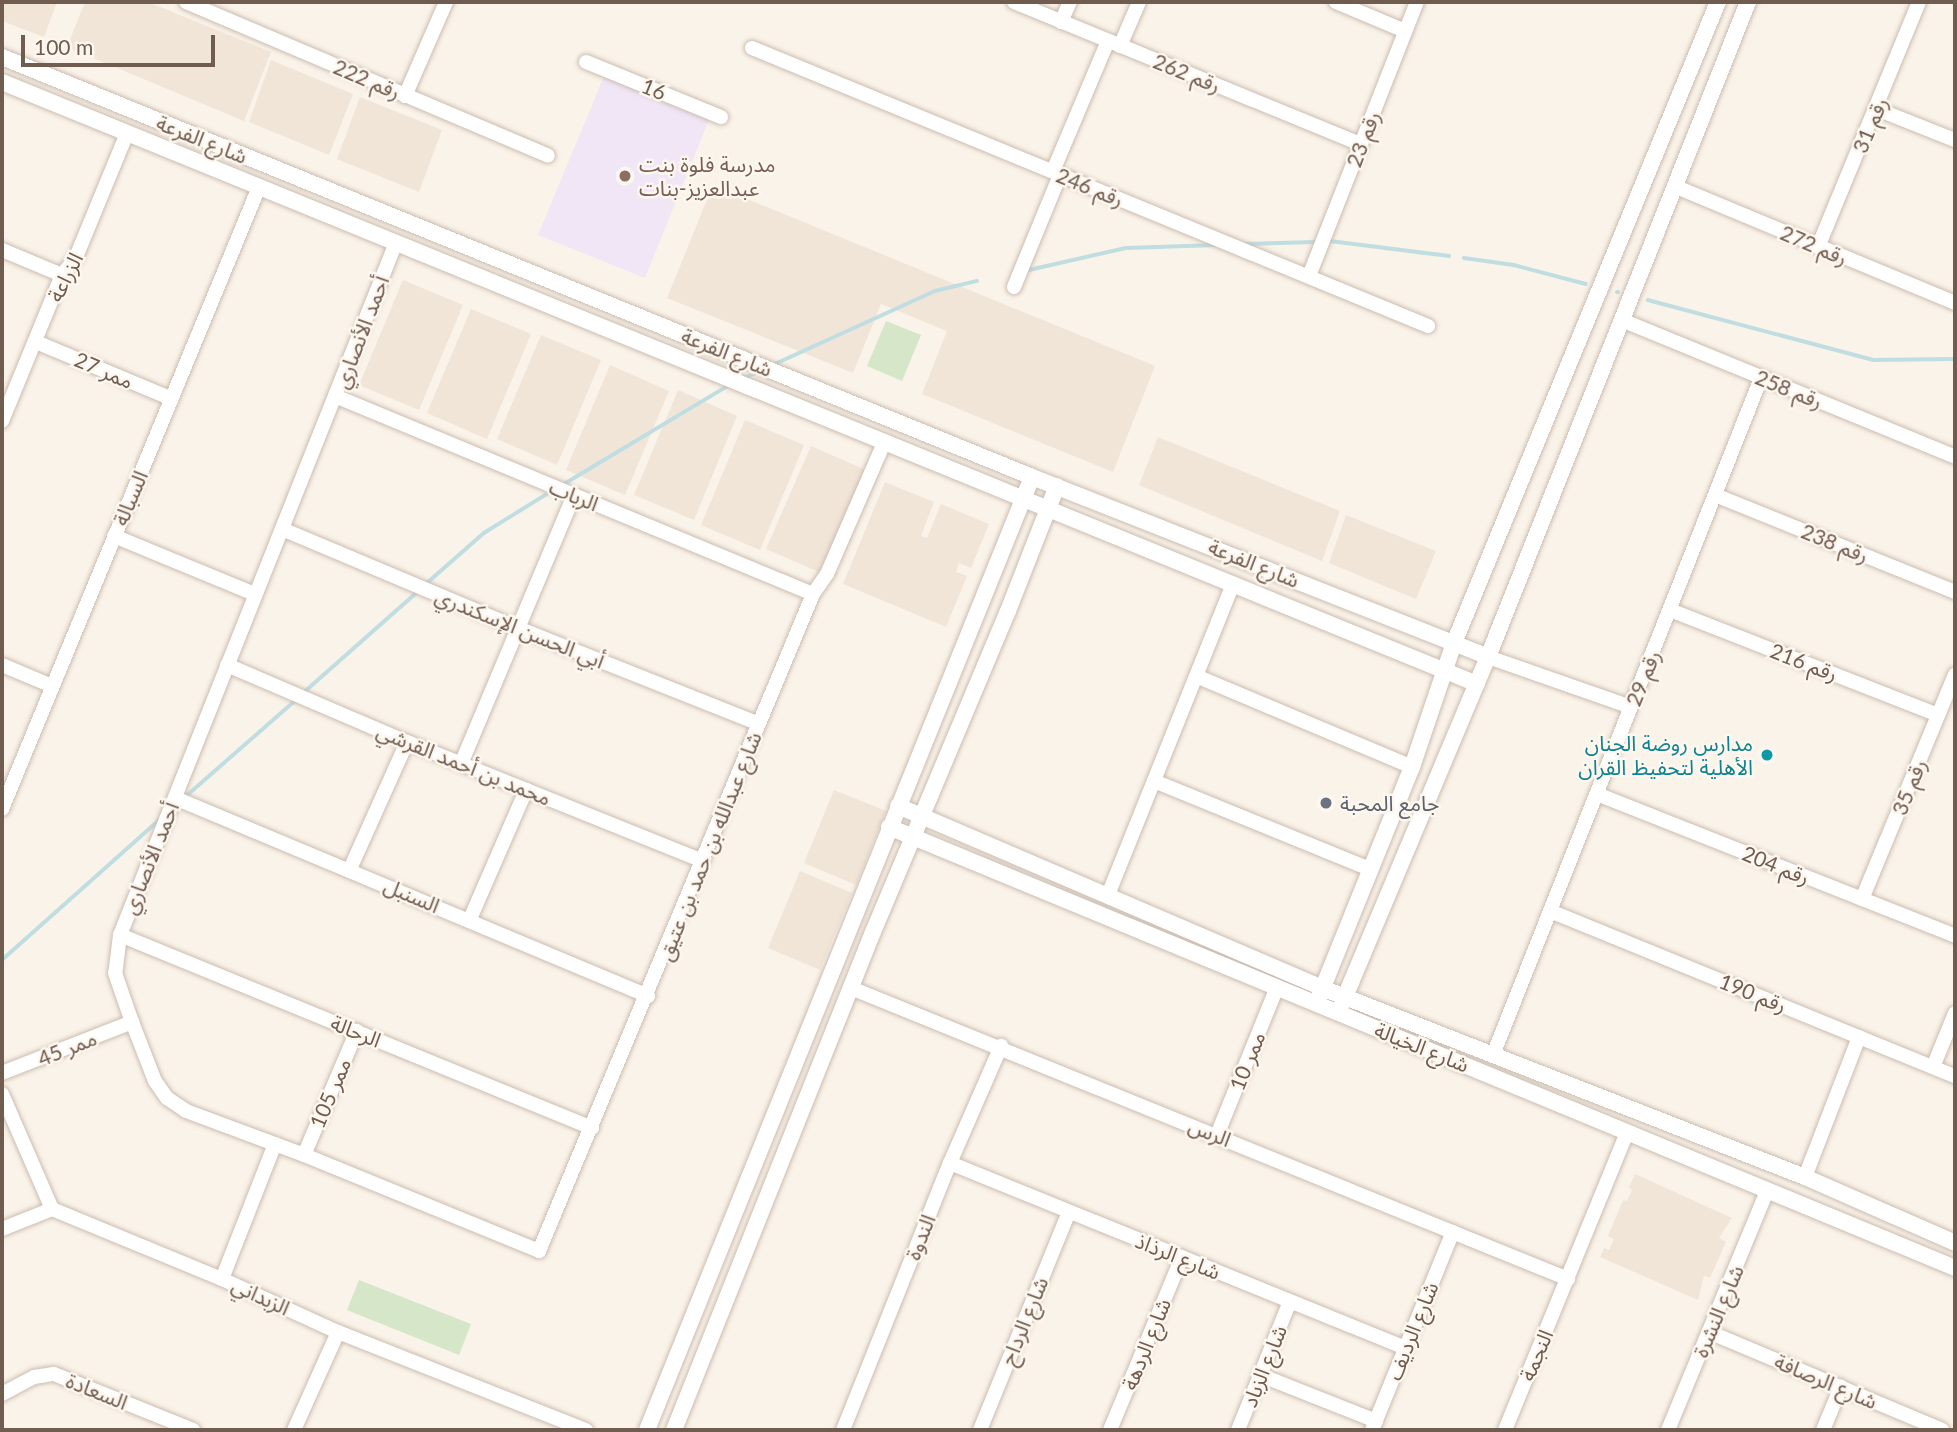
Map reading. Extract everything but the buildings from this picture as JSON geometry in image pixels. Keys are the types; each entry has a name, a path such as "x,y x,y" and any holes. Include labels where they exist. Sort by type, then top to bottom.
{"street":[{"name":"رقم 222","path":"186,2 548,156"},
{"path":"405,96 446,2"},
{"name":"رقم 262","path":"1014,2 1361,145"},
{"path":"1061,22 1070,2"},
{"path":"1014,287 1056,173 1114,43 1139,2"},
{"path":"1336,2 1405,31"},
{"name":"رقم 23","path":"1309,276 1418,2"},
{"path":"1316,1004 1412,767 1454,643 1718,2"},
{"path":"1338,1013 1497,635 1624,321 1674,186 1748,2"},
{"name":"رقم 31","path":"1818,247 1919,2"},
{"name":"رقم 246","path":"752,48 1428,326"},
{"name":"شارع الفرعة","path":"2,57 1032,477 1488,657"},
{"name":"16","path":"586,62 722,117"},
{"name":"شارع الفرعة","path":"2,82 395,245 1477,684"},
{"path":"1877,109 1955,140"},
{"name":"الزراعة","path":"2,421 5,403 36,342 62,275 76,257 127,133"},
{"name":"رقم 272","path":"1674,186 1955,303"},
{"name":"السبالة","path":"2,809 259,187"},
{"name":"أحمد الأنصاري","path":"395,245 120,934 115,973 155,1081 167,1098 187,1111 304,1155 539,1251"},
{"path":"2,250 62,275"},
{"name":"رقم 258","path":"1624,321 1955,457"},
{"name":"ممر 27","path":"36,342 172,399"},
{"name":"رقم 29","path":"1493,1055 1761,378"},
{"name":"الرباب","path":"335,396 813,594"},
{"name":"شارع عبدالله بن حمد بن عتيق","path":"539,1251 648,996 813,594 827,574 884,443"},
{"path":"647,1430 1032,477"},
{"path":"674,1430 920,816 1056,486"},
{"path":"461,764 574,495"},
{"name":"رقم 238","path":"1715,495 1955,592"},
{"path":"1006,542 1024,521 1031,522 1036,526 1032,549"},
{"name":"أبي الحسن الإسكندري","path":"282,529 518,628 759,724"},
{"path":"114,536 255,594"},
{"path":"1108,895 1233,584"},
{"name":"رقم 216","path":"1670,610 1938,715"},
{"path":"1464,622 1469,644 1484,650 1497,635"},
{"path":"1488,657 1631,707"},
{"path":"2,665 52,686"},
{"name":"محمد بن أحمد القرشي","path":"227,665 407,742 703,861"},
{"name":"رقم 35","path":"1862,899 1955,674"},
{"path":"1196,676 1412,767"},
{"path":"1437,699 1453,684 1468,691 1465,713"},
{"path":"350,869 407,742"},
{"path":"1154,781 1370,869"},
{"path":"470,919 526,790"},
{"name":"رقم 204","path":"1597,794 1955,936"},
{"name":"السنبل","path":"175,798 470,919 648,996"},
{"name":"شارع الخيالة","path":"898,807 1284,969 1322,988 1805,1177 1955,1242"},
{"name":"شارع الخيالة","path":"890,827 1955,1268"},
{"path":"945,850 944,837 960,833"},
{"name":"رقم 190","path":"1550,911 1955,1076"},
{"name":"الرحالة","path":"120,934 592,1128"},
{"path":"1279,988 1301,989 1299,981 1284,969"},
{"name":"الرس","path":"851,988 1001,1046 1568,1279"},
{"name":"ممر 10","path":"1217,1135 1279,988"},
{"path":"1379,1029 1356,1016 1360,1005 1386,1013"},
{"path":"1933,1067 1955,1013"},
{"name":"ممر 45","path":"2,1073 132,1022"},
{"name":"ممر 105","path":"304,1155 357,1031"},
{"path":"1805,1177 1859,1037"},
{"name":"الندوة","path":"843,1430 950,1163 1001,1046"},
{"path":"2,1229 52,1209 3,1101"},
{"name":"النجمة","path":"1505,1430 1627,1132"},
{"path":"222,1279 275,1144"},
{"name":"شارع الرذاذ","path":"950,1163 1405,1348"},
{"name":"شارع النشرة","path":"1668,1430 1767,1191"},
{"path":"1833,1217 1851,1222 1861,1220 1864,1212 1851,1198"},
{"name":"الزبداني","path":"52,1209 222,1279 338,1332 586,1430"},
{"name":"شارع الرداح","path":"980,1430 1069,1212"},
{"path":"1897,1244 1886,1233 1889,1226 1894,1221 1907,1222"},
{"name":"شارع الرديف","path":"1374,1425 1453,1232"},
{"name":"شارع الردهة","path":"1110,1430 1182,1257"},
{"name":"شارع الزباد","path":"1238,1430 1290,1301"},
{"path":"294,1430 338,1332"},
{"name":"شارع الرصافة","path":"1709,1332 1942,1430"},
{"name":"السعادة","path":"2,1394 34,1377 54,1374 190,1430"},
{"path":"1260,1375 1374,1425"},
{"path":"1823,1430 1840,1387"}],"shaded area":[{"path":"2,2 57,2 44,37 2,21"},
{"path":"85,2 148,2 271,52 244,121 67,47"},
{"path":"271,60 353,94 329,155 249,122"},
{"name":"مدرسة فلوة بنت عبدالعزيز-بنات","path":"605,74 710,117 645,278 538,235"},
{"path":"360,97 442,130 419,192 337,159"},
{"path":"713,185 1155,366 1113,472 922,394 947,331 881,304 853,373 667,298"},
{"path":"403,280 463,305 419,410 359,385"},
{"path":"471,309 531,334 487,439 427,413"},
{"path":"541,335 601,360 557,465 497,439"},
{"path":"610,365 669,391 625,495 566,470"},
{"path":"678,390 737,416 694,520 634,495"},
{"path":"745,420 804,445 760,550 701,525"},
{"path":"1158,437 1340,511 1322,561 1139,485"},
{"path":"811,446 866,470 821,573 766,549"},
{"path":"885,482 934,502 921,536 927,538 941,504 989,524 971,568 959,563 956,572 967,576 946,627 843,584"},
{"path":"1346,515 1436,551 1416,599 1329,563"},
{"path":"834,790 886,811 856,885 804,863"},
{"path":"800,871 852,893 820,970 768,948"},
{"path":"1635,1174 1732,1218 1719,1238 1726,1242 1710,1278 1704,1276 1698,1300 1600,1257 1604,1248 1609,1250 1614,1239 1608,1236 1623,1200 1627,1201 1632,1190 1629,1188"}],"green space":[{"path":"886,321 921,335 902,381 867,366"},
{"path":"359,1280 471,1324 459,1355 347,1310"}],"waterway":[{"path":"1330,241 1449,256"},
{"path":"1244,244 1315,242"},
{"path":"1029,270 1126,248 1217,245"},
{"path":"1464,258 1514,265 1586,284"},
{"path":"775,364 935,291 977,281"},
{"path":"1648,300 1873,360 1955,359"},
{"path":"744,378 758,372"},
{"path":"564,484 726,387"},
{"path":"427,583 484,533 550,492"},
{"path":"302,694 416,593"},
{"path":"184,798 297,699"},
{"path":"2,960 159,820"}],"place":[{"name":"مدرسة فلوة بنت عبدالعزيز-بنات","path":"625,176"},
{"name":"مدارس روضة الجنان الأهلية لتحفيظ القران","path":"1767,755"},
{"name":"جامع المحبة","path":"1326,803"}]}
